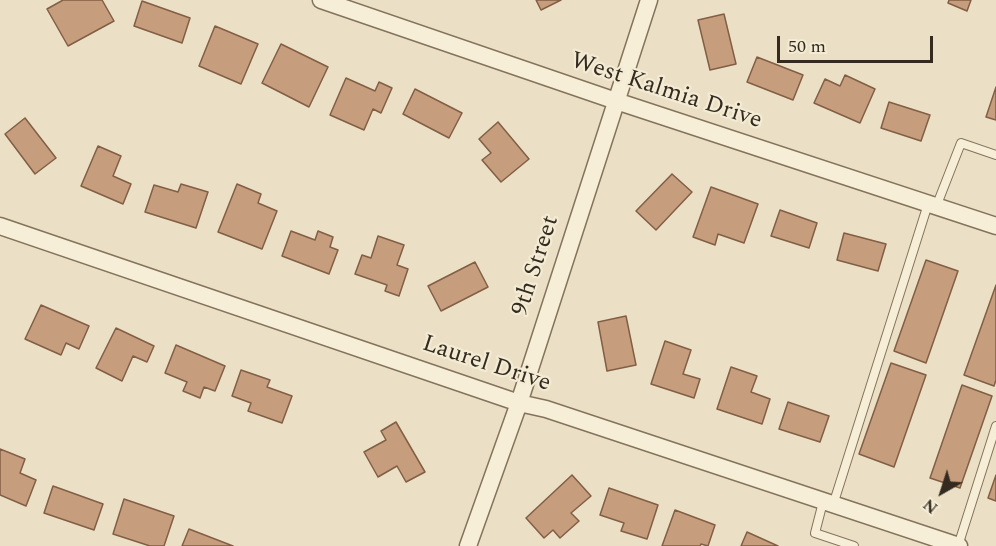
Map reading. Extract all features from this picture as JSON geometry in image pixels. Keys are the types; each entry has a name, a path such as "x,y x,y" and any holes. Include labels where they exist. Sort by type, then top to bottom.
{"street":[{"name":"West Kalmia Drive","path":"321,0 616,101 996,226"},
{"name":"9th Street","path":"468,546 519,403 649,0"},
{"name":"Laurel Drive","path":"0,226 519,403 557,413 828,503 922,540 951,545"}],"lane":[{"path":"854,546 815,533 828,503 932,205 961,143 996,155"},
{"path":"951,545 996,426"}],"building":[{"path":"63,0 102,0 114,21 68,46 47,9"},
{"path":"536,0 561,0 541,10"},
{"path":"949,0 971,0 967,11 948,3"},
{"path":"142,1 190,18 182,43 134,26"},
{"path":"724,14 736,64 710,70 698,20"},
{"path":"215,26 258,44 241,84 199,66"},
{"path":"281,44 328,67 309,107 262,83"},
{"path":"757,57 803,75 793,100 747,82"},
{"path":"845,75 875,89 860,123 814,103 825,79 840,86"},
{"path":"346,78 375,91 379,82 392,88 381,113 373,109 364,130 330,115"},
{"path":"996,87 996,120 986,117"},
{"path":"415,89 462,113 449,138 403,114"},
{"path":"889,102 930,115 921,141 881,128"},
{"path":"25,118 56,158 35,174 5,134"},
{"path":"498,122 529,159 501,182 482,160 491,153 479,139"},
{"path":"98,146 121,156 113,176 131,184 123,204 81,186"},
{"path":"672,174 692,192 656,230 636,211"},
{"path":"181,184 208,192 196,228 145,212 154,185 178,192"},
{"path":"237,184 261,194 258,203 277,211 262,249 218,232"},
{"path":"711,187 758,204 744,243 718,234 715,245 693,237"},
{"path":"780,210 817,223 809,248 771,236"},
{"path":"291,231 315,240 318,231 333,237 330,247 338,250 329,274 282,256"},
{"path":"844,233 886,244 878,271 837,260"},
{"path":"378,236 404,245 397,265 408,269 399,296 385,291 387,285 355,274 362,255 371,258"},
{"path":"926,260 958,271 926,363 894,351"},
{"path":"475,262 488,287 441,311 428,286"},
{"path":"996,285 996,380 994,386 964,375"},
{"path":"41,305 89,326 79,349 66,343 61,355 25,339"},
{"path":"626,316 636,365 607,371 598,322"},
{"path":"116,328 154,346 147,362 133,356 122,381 96,368"},
{"path":"665,341 691,350 683,374 700,379 694,398 651,384"},
{"path":"176,345 225,366 215,391 204,387 200,398 183,391 187,382 165,373"},
{"path":"891,363 926,375 894,467 859,454"},
{"path":"731,367 757,376 751,392 770,399 762,424 717,409"},
{"path":"241,370 270,380 267,387 292,396 282,423 248,411 251,403 232,396"},
{"path":"962,385 992,396 960,488 930,478"},
{"path":"788,402 829,416 820,442 779,429"},
{"path":"396,422 425,472 406,482 397,466 378,477 364,452 386,440 381,431"},
{"path":"0,449 25,459 20,473 36,480 26,506 0,495"},
{"path":"572,475 591,496 571,513 579,521 560,538 553,530 544,538 526,518"},
{"path":"996,475 996,501 988,498"},
{"path":"53,486 103,504 94,530 44,513"},
{"path":"609,488 658,505 647,539 621,531 624,523 600,515"},
{"path":"124,499 174,516 164,546 150,546 113,534"},
{"path":"675,510 715,525 708,546 701,544 700,546 662,546"},
{"path":"189,529 233,546 182,546"},
{"path":"747,532 778,546 741,546"}]}
